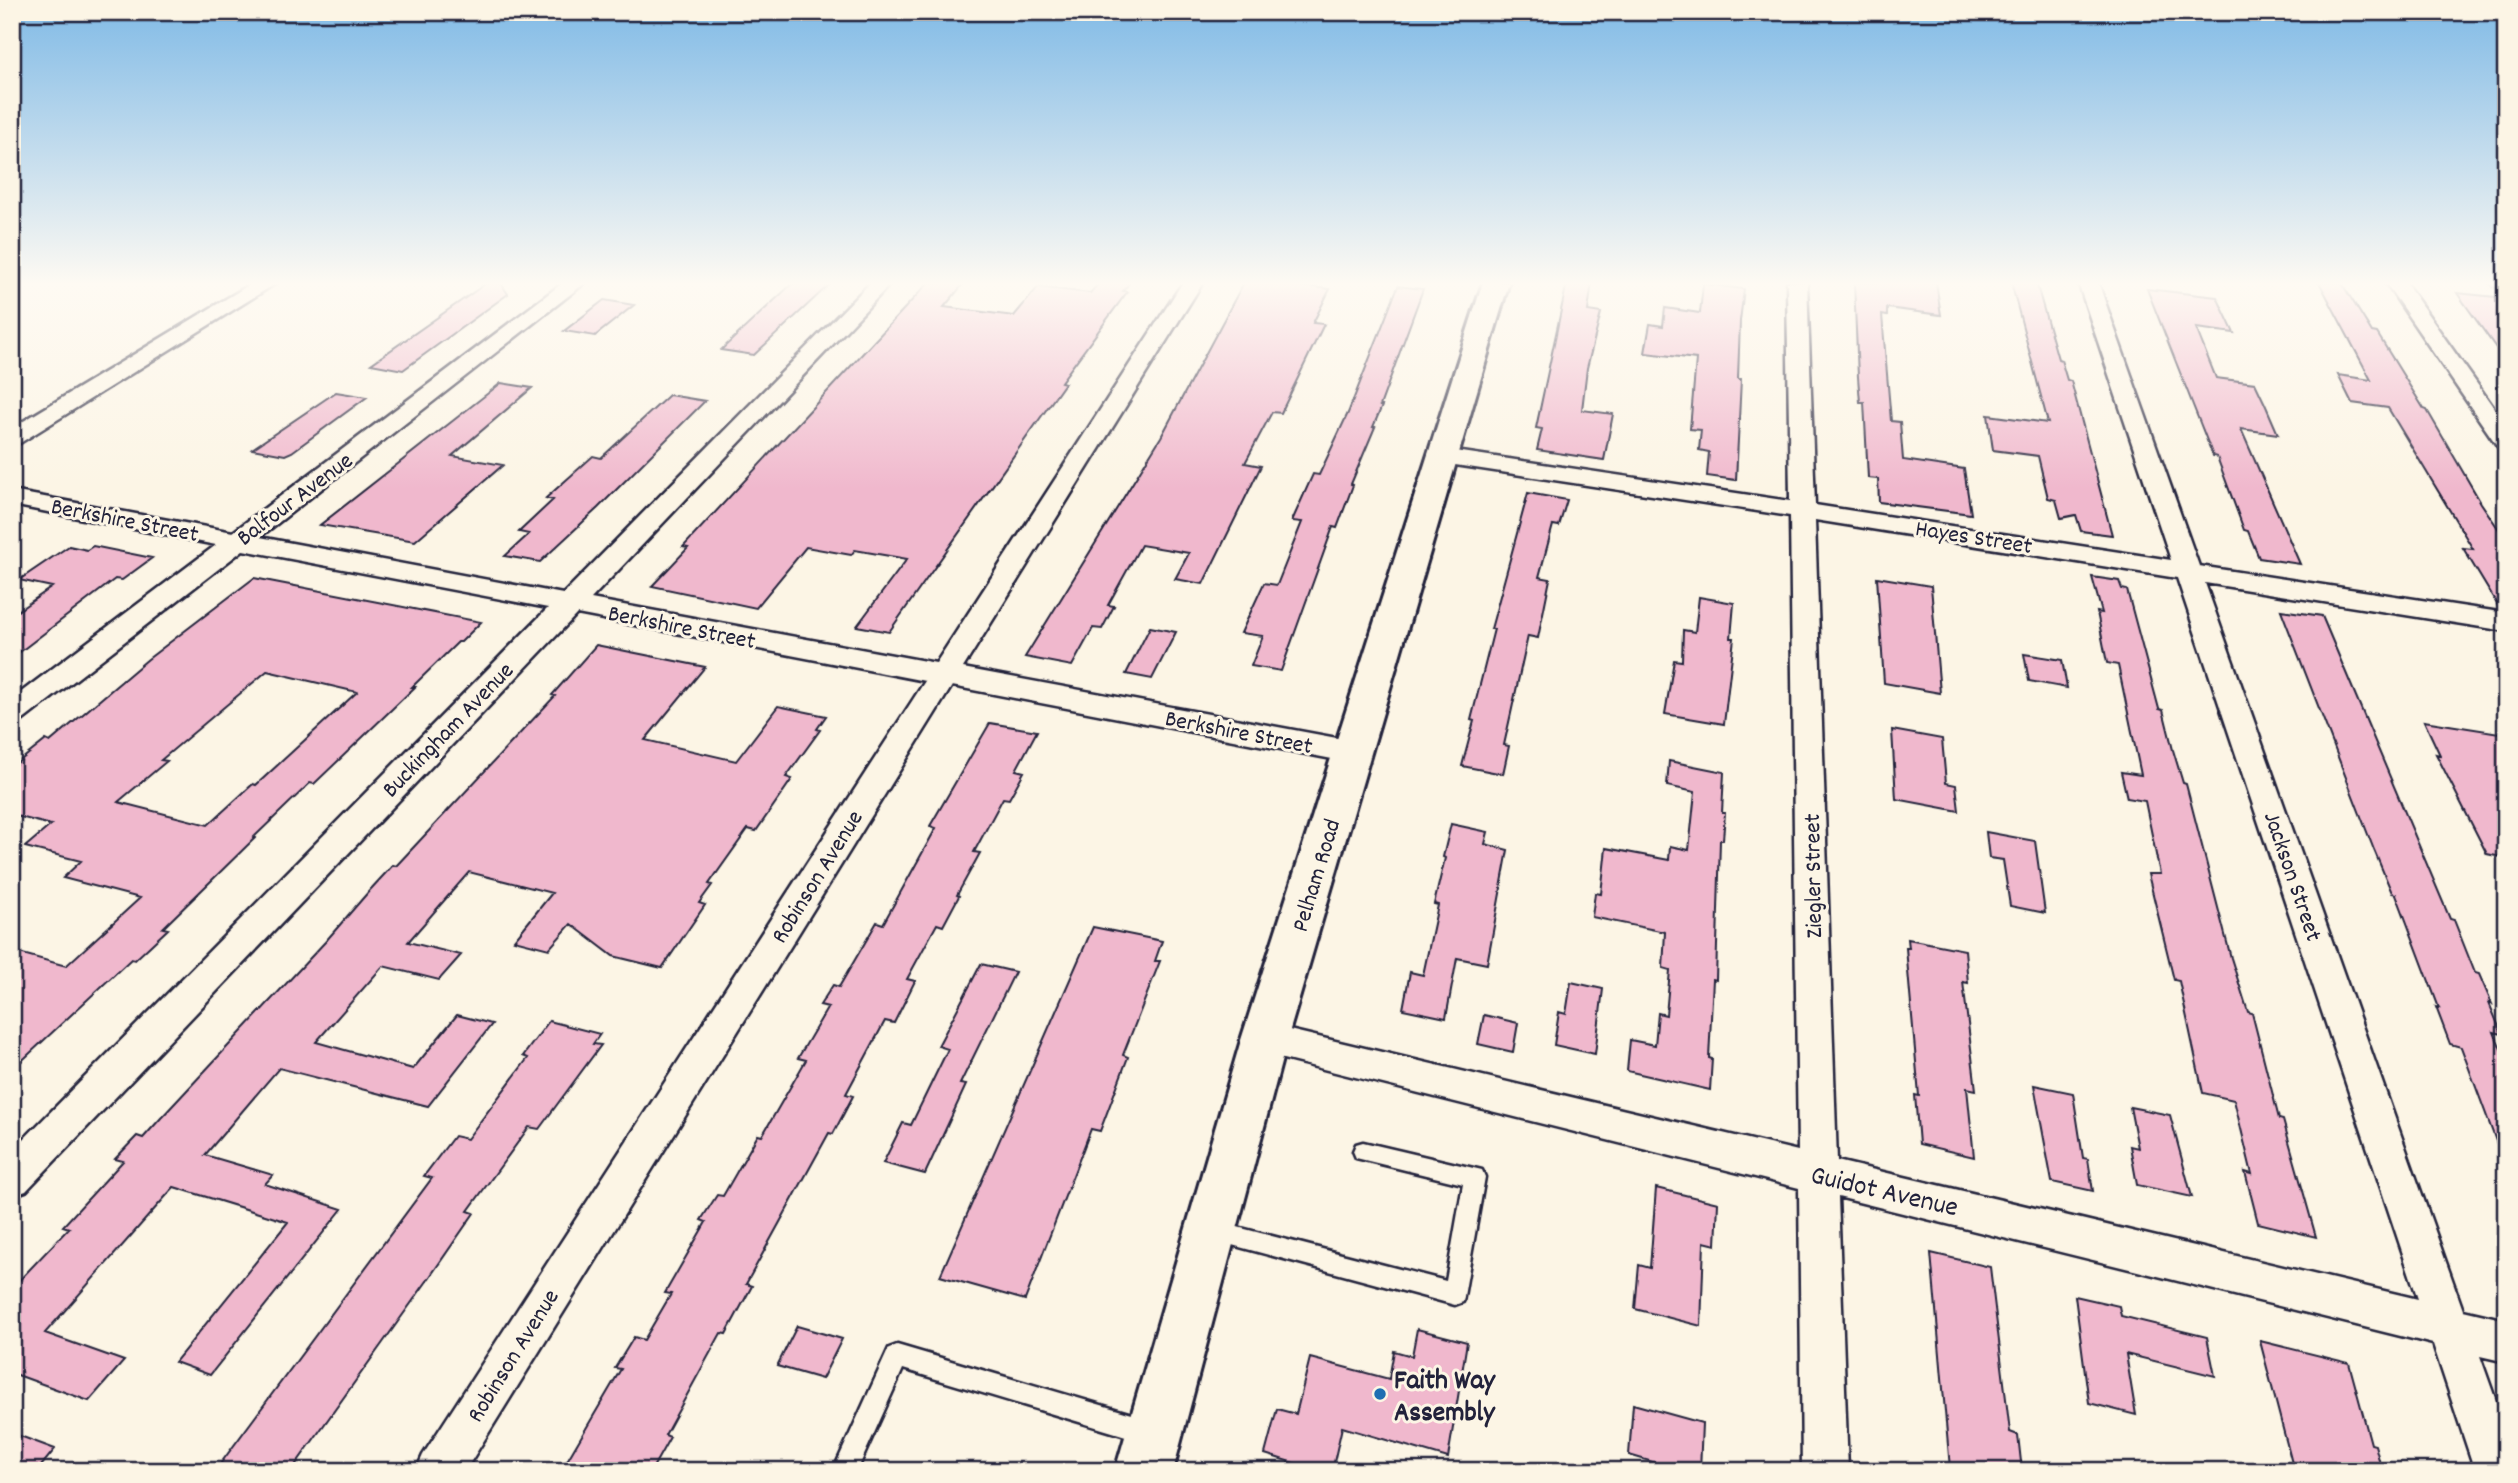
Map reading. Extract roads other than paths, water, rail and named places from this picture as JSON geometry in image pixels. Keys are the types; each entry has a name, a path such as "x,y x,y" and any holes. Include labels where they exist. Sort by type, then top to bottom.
{"main road":[{"name":"Pelham Road","path":"1150,1452 1265,1040 1475,351"}],"street":[{"path":"12,438 154,351"},
{"name":"Balfour Avenue","path":"12,714 486,351"},
{"name":"Buckingham Avenue","path":"12,1178 815,351"},
{"name":"Robinson Avenue","path":"439,1471 1149,351"},
{"name":"Ziegler Street","path":"1799,351 1825,1471"},
{"name":"Jackson Street","path":"2112,351 2498,1471"},
{"path":"2443,351 2506,442"},
{"name":"Hayes Street","path":"1442,456 2152,564 2190,573 2506,622"},
{"name":"Berkshire Street","path":"12,498 1353,752"},
{"name":"Guidot Avenue","path":"1265,1040 2506,1341"}],"lane":[{"path":"1212,1230 1455,1294 1475,1177 1363,1150"},
{"path":"845,1471 897,1356 1150,1452"}],"place":[{"name":"Faith Way Assembly","path":"1380,1394"}]}
